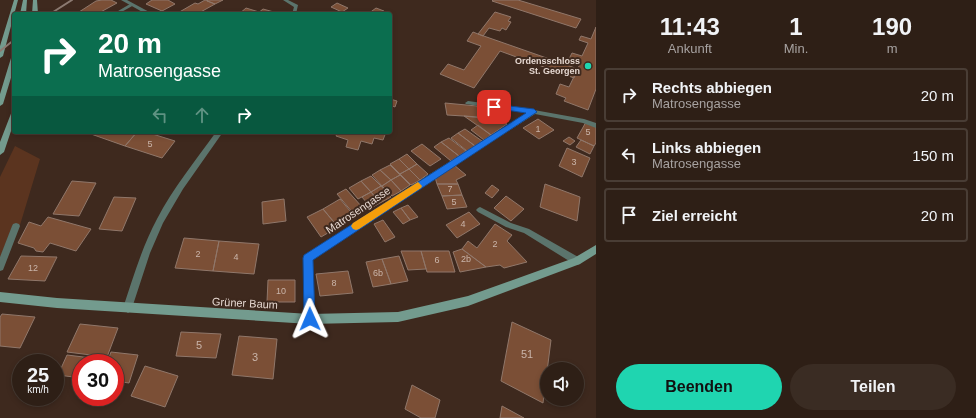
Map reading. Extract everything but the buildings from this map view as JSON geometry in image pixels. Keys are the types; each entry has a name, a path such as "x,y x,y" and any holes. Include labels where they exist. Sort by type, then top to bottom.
{"street":[{"path":"13,12 16,0"},
{"path":"23,12 25,0"},
{"path":"35,0 36,12"},
{"path":"123,0 146,12"},
{"path":"0,56 12,14"},
{"path":"0,104 12,65"},
{"path":"534,112 584,122 596,126"},
{"name":"Matrosengasse","path":"310,319 308,258 403,195 534,112"},
{"path":"0,152 12,119"},
{"path":"128,308 149,247 160,221 171,202 219,134"},
{"name":"Grüner Baum","path":"0,297 128,308 310,319 398,317 468,301 577,261 596,249"}],"lane":[{"path":"285,0 296,6 294,12"},
{"path":"118,12 132,5"},
{"path":"468,103 534,112"},
{"path":"480,210 509,225 526,231 577,261"},
{"path":"0,267 16,226"}],"shaded area":[{"path":"15,146 40,159 20,225 13,224 0,258 0,177"}],"railway":[{"path":"53,12 72,0"},
{"path":"0,51 12,42"}],"slow traffic":[{"path":"356,226 418,186"}],"place":[{"name":"Ordensschloss St. Georgen","path":"588,66"}],"route":[{"path":"310,319 308,258 403,195 534,112 494,107"}]}
